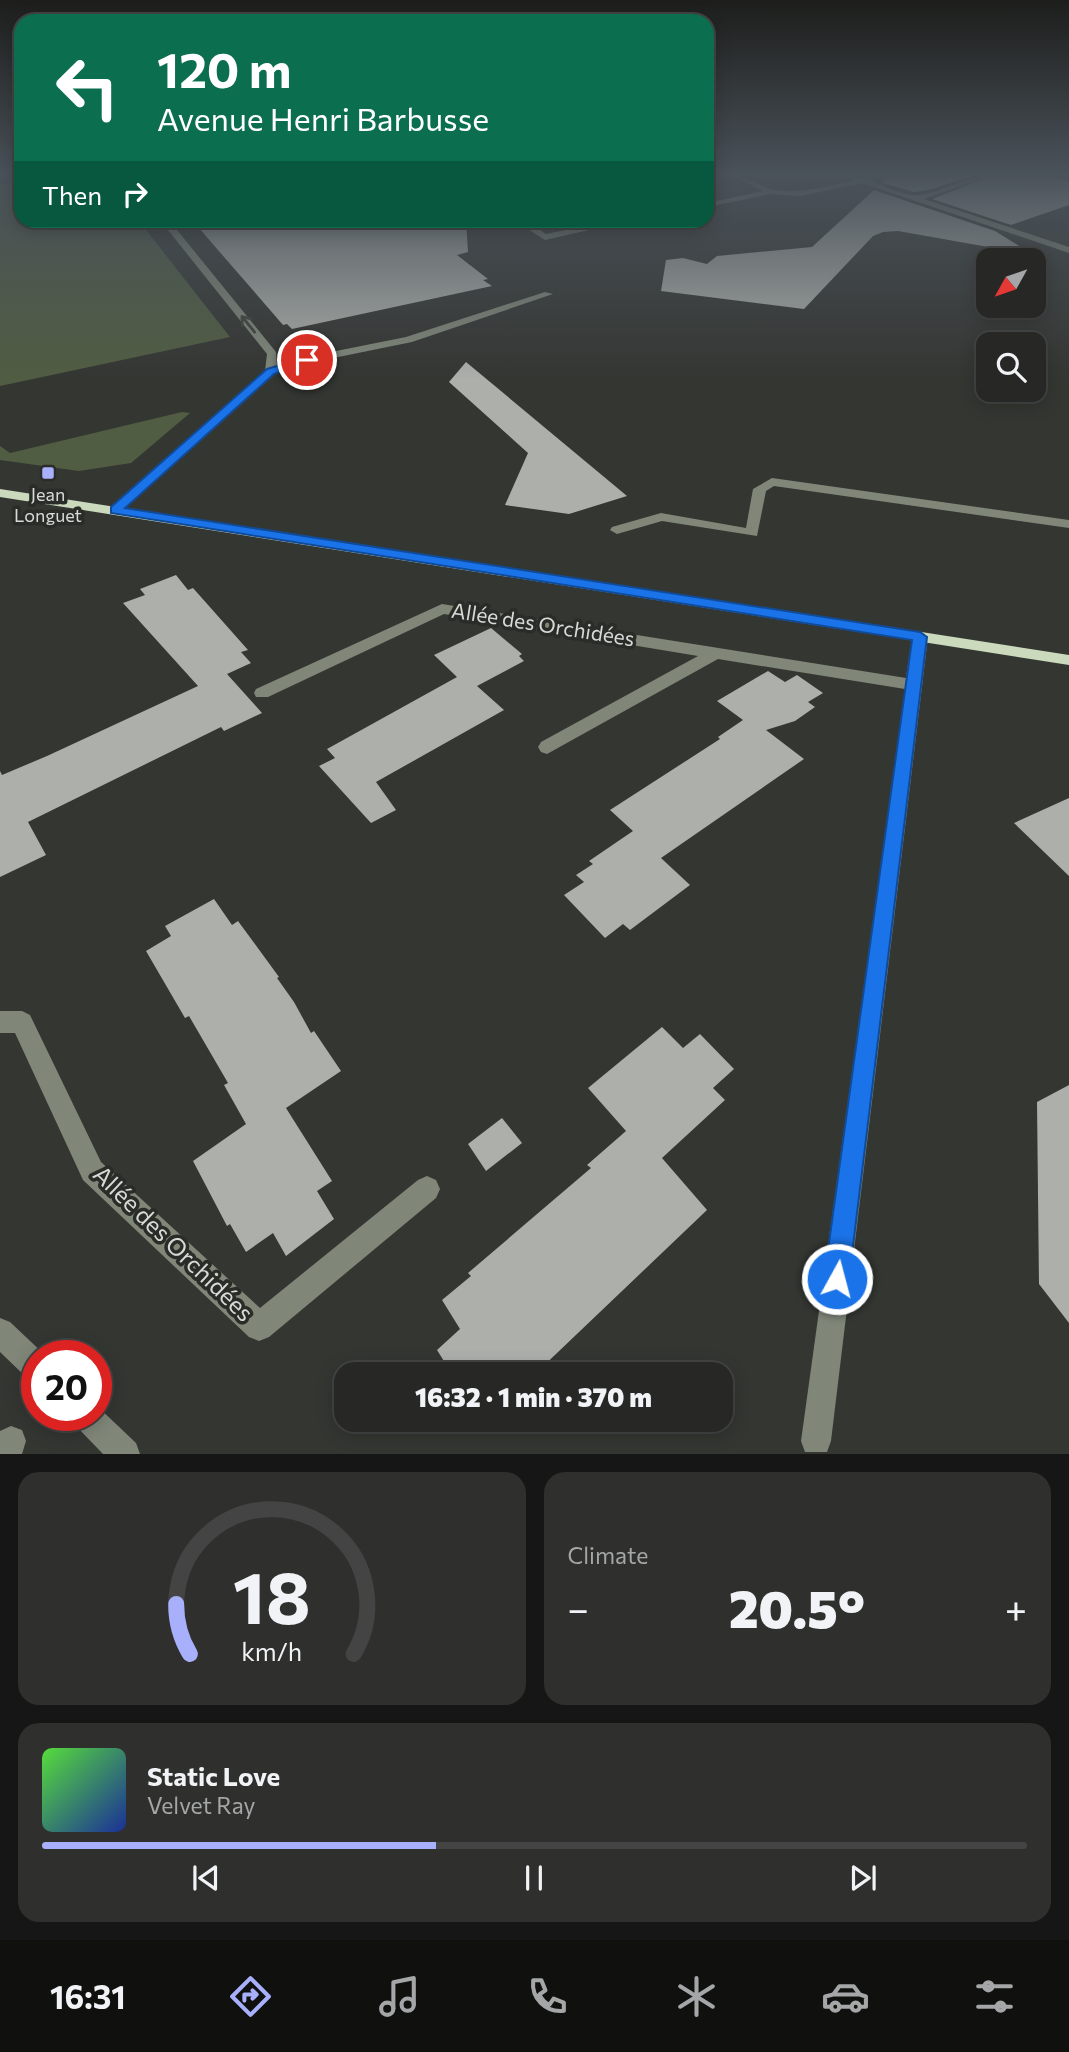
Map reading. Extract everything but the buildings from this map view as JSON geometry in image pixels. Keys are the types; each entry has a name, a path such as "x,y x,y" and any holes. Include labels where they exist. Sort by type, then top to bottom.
{"main road":[{"path":"0,493 1069,660"}],"street":[{"path":"183,244 272,354 271,372"},
{"path":"1050,244 1069,250"},
{"path":"115,510 271,372 296,362 408,340 548,294"},
{"path":"617,530 661,517 752,533 760,489 772,482 1069,524"},
{"name":"Allée des Orchidées","path":"262,693 442,609 914,685"},
{"path":"816,1441 920,637"},
{"path":"547,747 716,653"},
{"name":"Allée des Orchidées","path":"0,1022 22,1022 92,1171 259,1327 427,1189"},
{"path":"0,1332 21,1352"},
{"path":"101,1431 125,1454"}],"green space":[{"path":"0,244 157,244 230,337 0,386"},
{"path":"182,412 190,413 131,463 79,471 0,460 0,446 10,453"}],"place":[{"name":"Jean Longuet","path":"48,473"}],"route":[{"path":"307,360 271,372 115,510 920,637 837,1279"}]}
